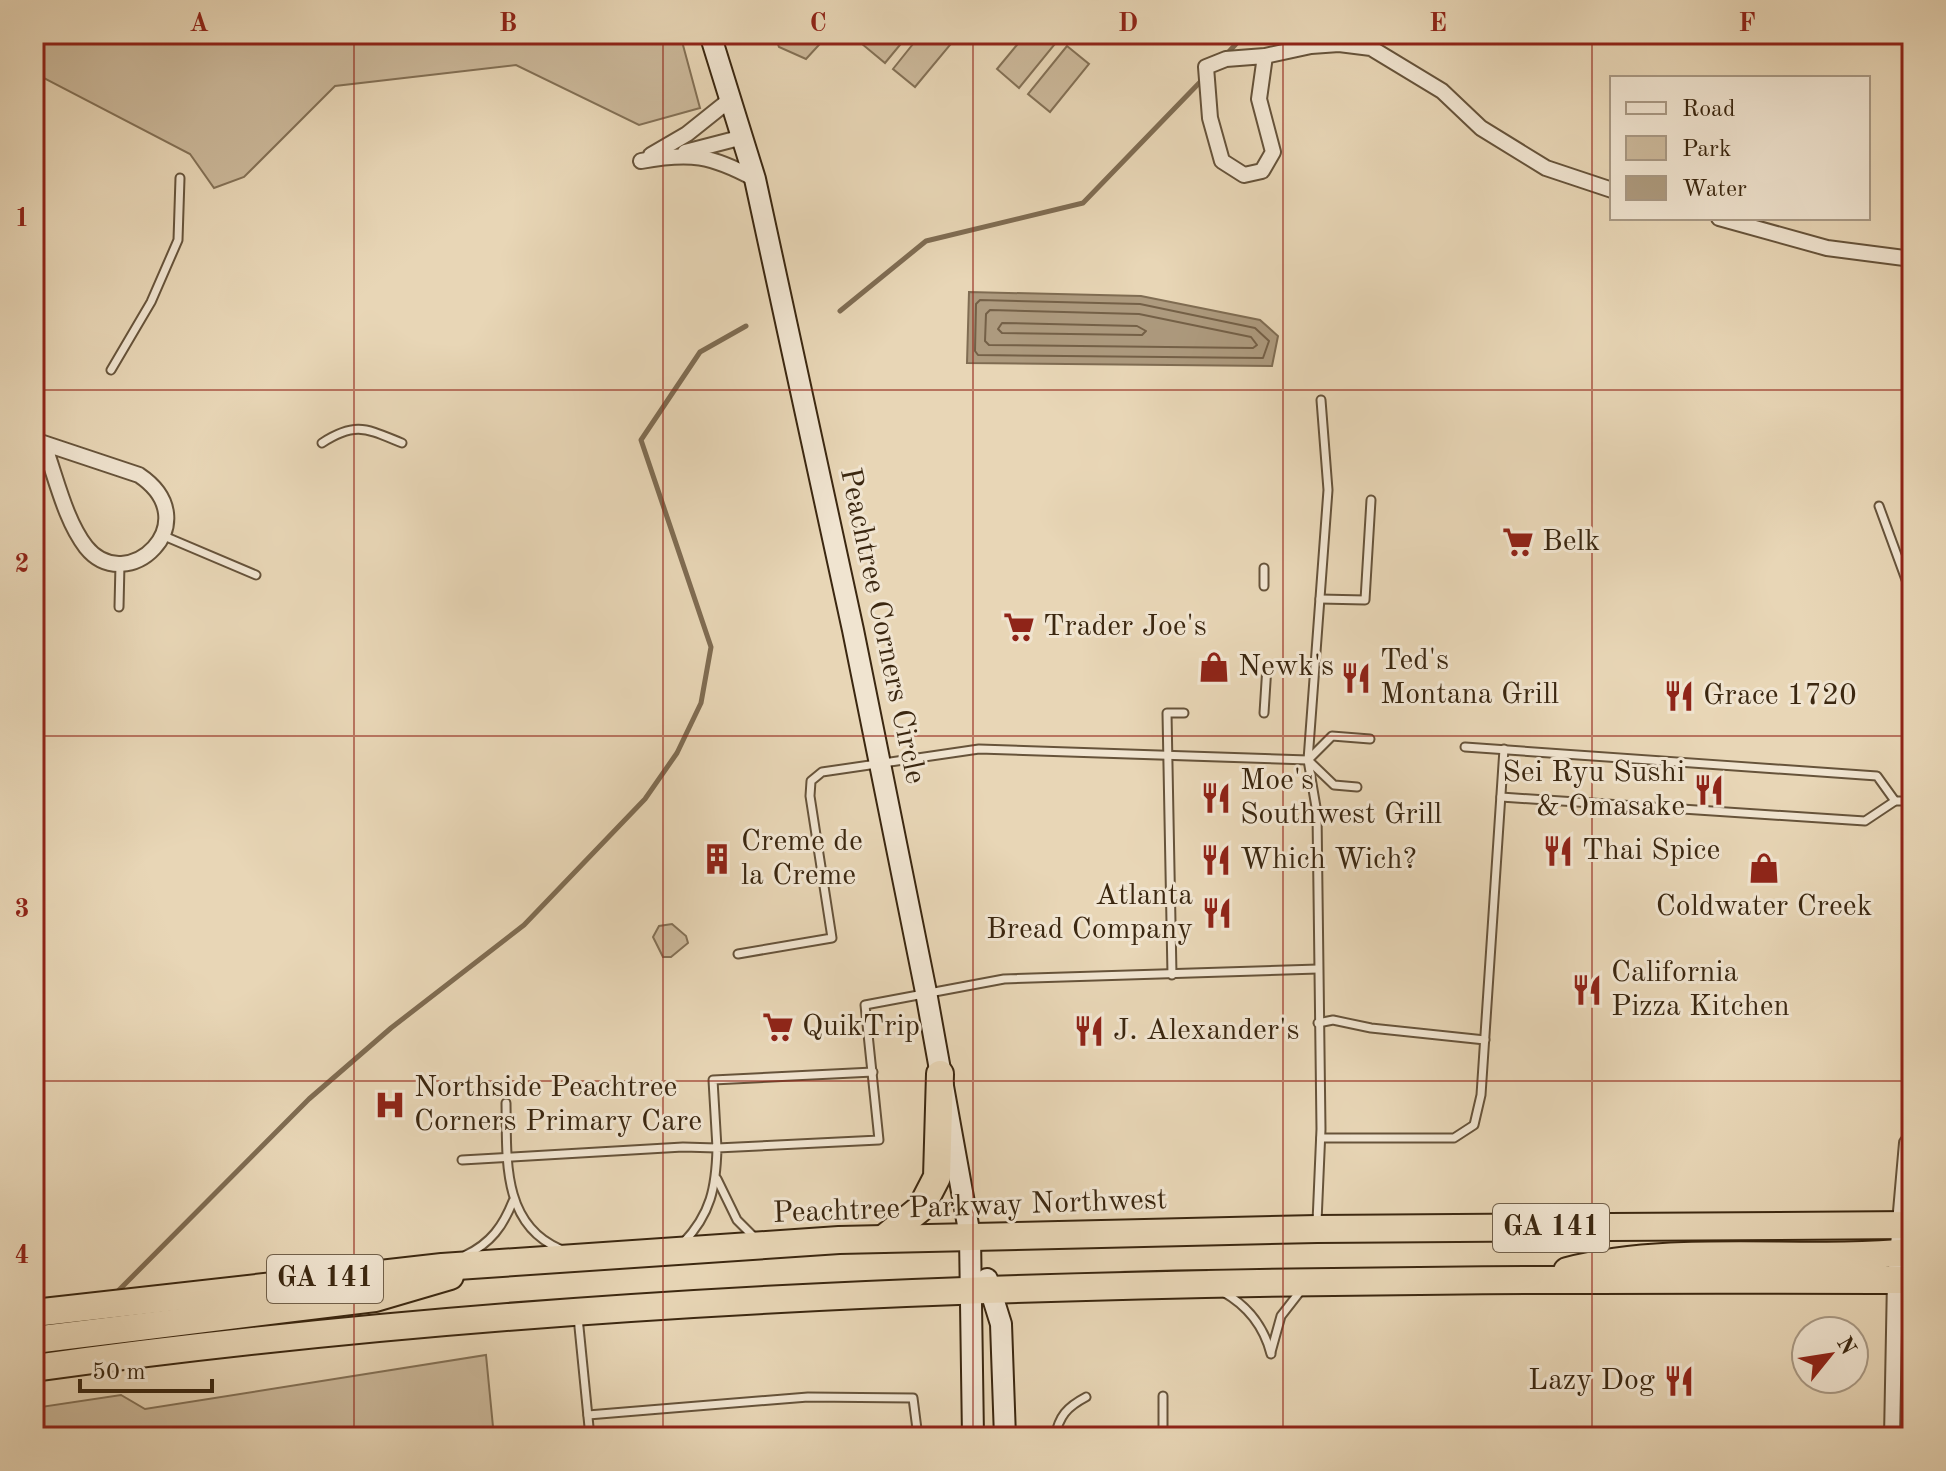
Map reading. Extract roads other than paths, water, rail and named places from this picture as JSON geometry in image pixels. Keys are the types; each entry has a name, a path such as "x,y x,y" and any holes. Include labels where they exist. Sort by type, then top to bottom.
{"highway":[{"path":"883,1239 921,1208 937,1177 940,1074"},
{"name":"Peachtree Parkway Northwest","path":"34,1313 177,1308 475,1264 883,1239 1317,1229 1905,1226"},
{"name":"GA 141","path":"34,1368 181,1349 713,1300 1207,1283 1529,1282 1639,1258 1904,1267"},
{"path":"34,1340 177,1308 375,1298 437,1282 475,1264"}],"street":[{"name":"Peachtree Corners Circle","path":"710,34 755,179 880,761 970,1236 982,1289 1001,1324 1005,1437"},
{"path":"1265,56 1259,99 1273,152 1262,171 1244,175 1222,161 1210,118 1206,67 1226,59 1265,56 1325,45 1371,48 1442,91 1481,128 1546,168 1610,189"},
{"path":"732,98 687,134 641,161 743,137"},
{"path":"681,153 729,165 755,179"},
{"path":"1726,220 1827,248 1912,259"},
{"path":"39,443 139,475 154,485 164,500 167,518 164,536 146,556 120,564 103,560 83,542 39,443"},
{"path":"1892,1437 1904,1267 1907,1143 1912,1137"},
{"name":"Peachtree Corners Circle","path":"973,1437 969,1322 982,1289"}],"lane":[{"path":"111,370 151,302 178,240 180,178"},
{"path":"1317,1229 1321,1138 1317,813 1308,760 1328,490 1321,400"},
{"path":"322,443 342,430 363,427 402,443"},
{"path":"1320,599 1365,600 1371,500"},
{"path":"1879,506 1912,596"},
{"path":"164,536 256,575"},
{"path":"119,607 120,564"},
{"path":"1264,568 1264,586"},
{"path":"1264,713 1267,666"},
{"path":"1172,975 1167,713 1184,713"},
{"path":"1308,760 1332,736 1370,739"},
{"path":"1465,747 1877,776 1895,801"},
{"path":"738,954 832,938 810,796 811,781 822,772 880,761 979,749 1308,760 1334,785 1357,787"},
{"path":"1321,1138 1454,1138 1474,1125 1481,1095 1504,749"},
{"path":"1501,797 1865,821 1895,801 1912,801"},
{"path":"462,1160 879,1140 865,1005 1004,979 1318,969"},
{"path":"1318,1023 1333,1020 1371,1028 1485,1040"},
{"path":"676,1250 708,1211 716,1177 713,1080 873,1072"},
{"path":"506,1103 507,1156 513,1201 526,1226 539,1238 577,1256"},
{"path":"716,1177 737,1220 764,1245"},
{"path":"442,1267 487,1242 503,1225 513,1201"},
{"path":"1207,1283 1245,1306 1266,1336 1271,1354 1281,1316 1309,1283"},
{"path":"177,1308 181,1349"},
{"path":"577,1311 590,1437"},
{"path":"1163,1396 1163,1437"},
{"path":"588,1415 808,1397 913,1398 918,1437"},
{"path":"1055,1437 1059,1418 1070,1405 1086,1397"}],"water":[{"path":"969,292 1141,296 1260,320 1278,336 1272,366 967,363"}],"waterway":[{"path":"1225,56 1245,34"},
{"path":"840,311 926,241 1083,203 1204,78"},
{"path":"116,1293 309,1099 391,1028 524,925 645,799 677,753 701,703 711,647 641,440 700,352 746,326"},
{"path":"34,1391 39,1383"}],"place":[{"name":"Belk","path":"1518,542"},
{"name":"Trader Joe's","path":"1019,627"},
{"name":"Newk's","path":"1214,667"},
{"name":"Ted's Montana Grill","path":"1356,678"},
{"name":"Grace 1720","path":"1679,696"},
{"name":"Sei Ryu Sushi & Omasake","path":"1709,790"},
{"name":"Moe's Southwest Grill","path":"1216,798"},
{"name":"Thai Spice","path":"1558,851"},
{"name":"Creme de la Creme","path":"717,859"},
{"name":"Which Wich?","path":"1216,860"},
{"name":"Coldwater Creek","path":"1764,868"},
{"name":"Atlanta Bread Company","path":"1217,913"},
{"name":"California Pizza Kitchen","path":"1587,990"},
{"name":"QuikTrip","path":"778,1027"},
{"name":"J. Alexander's","path":"1089,1031"},
{"name":"Northside Peachtree Corners Primary Care","path":"390,1105"},
{"name":"Lazy Dog","path":"1679,1381"}]}
